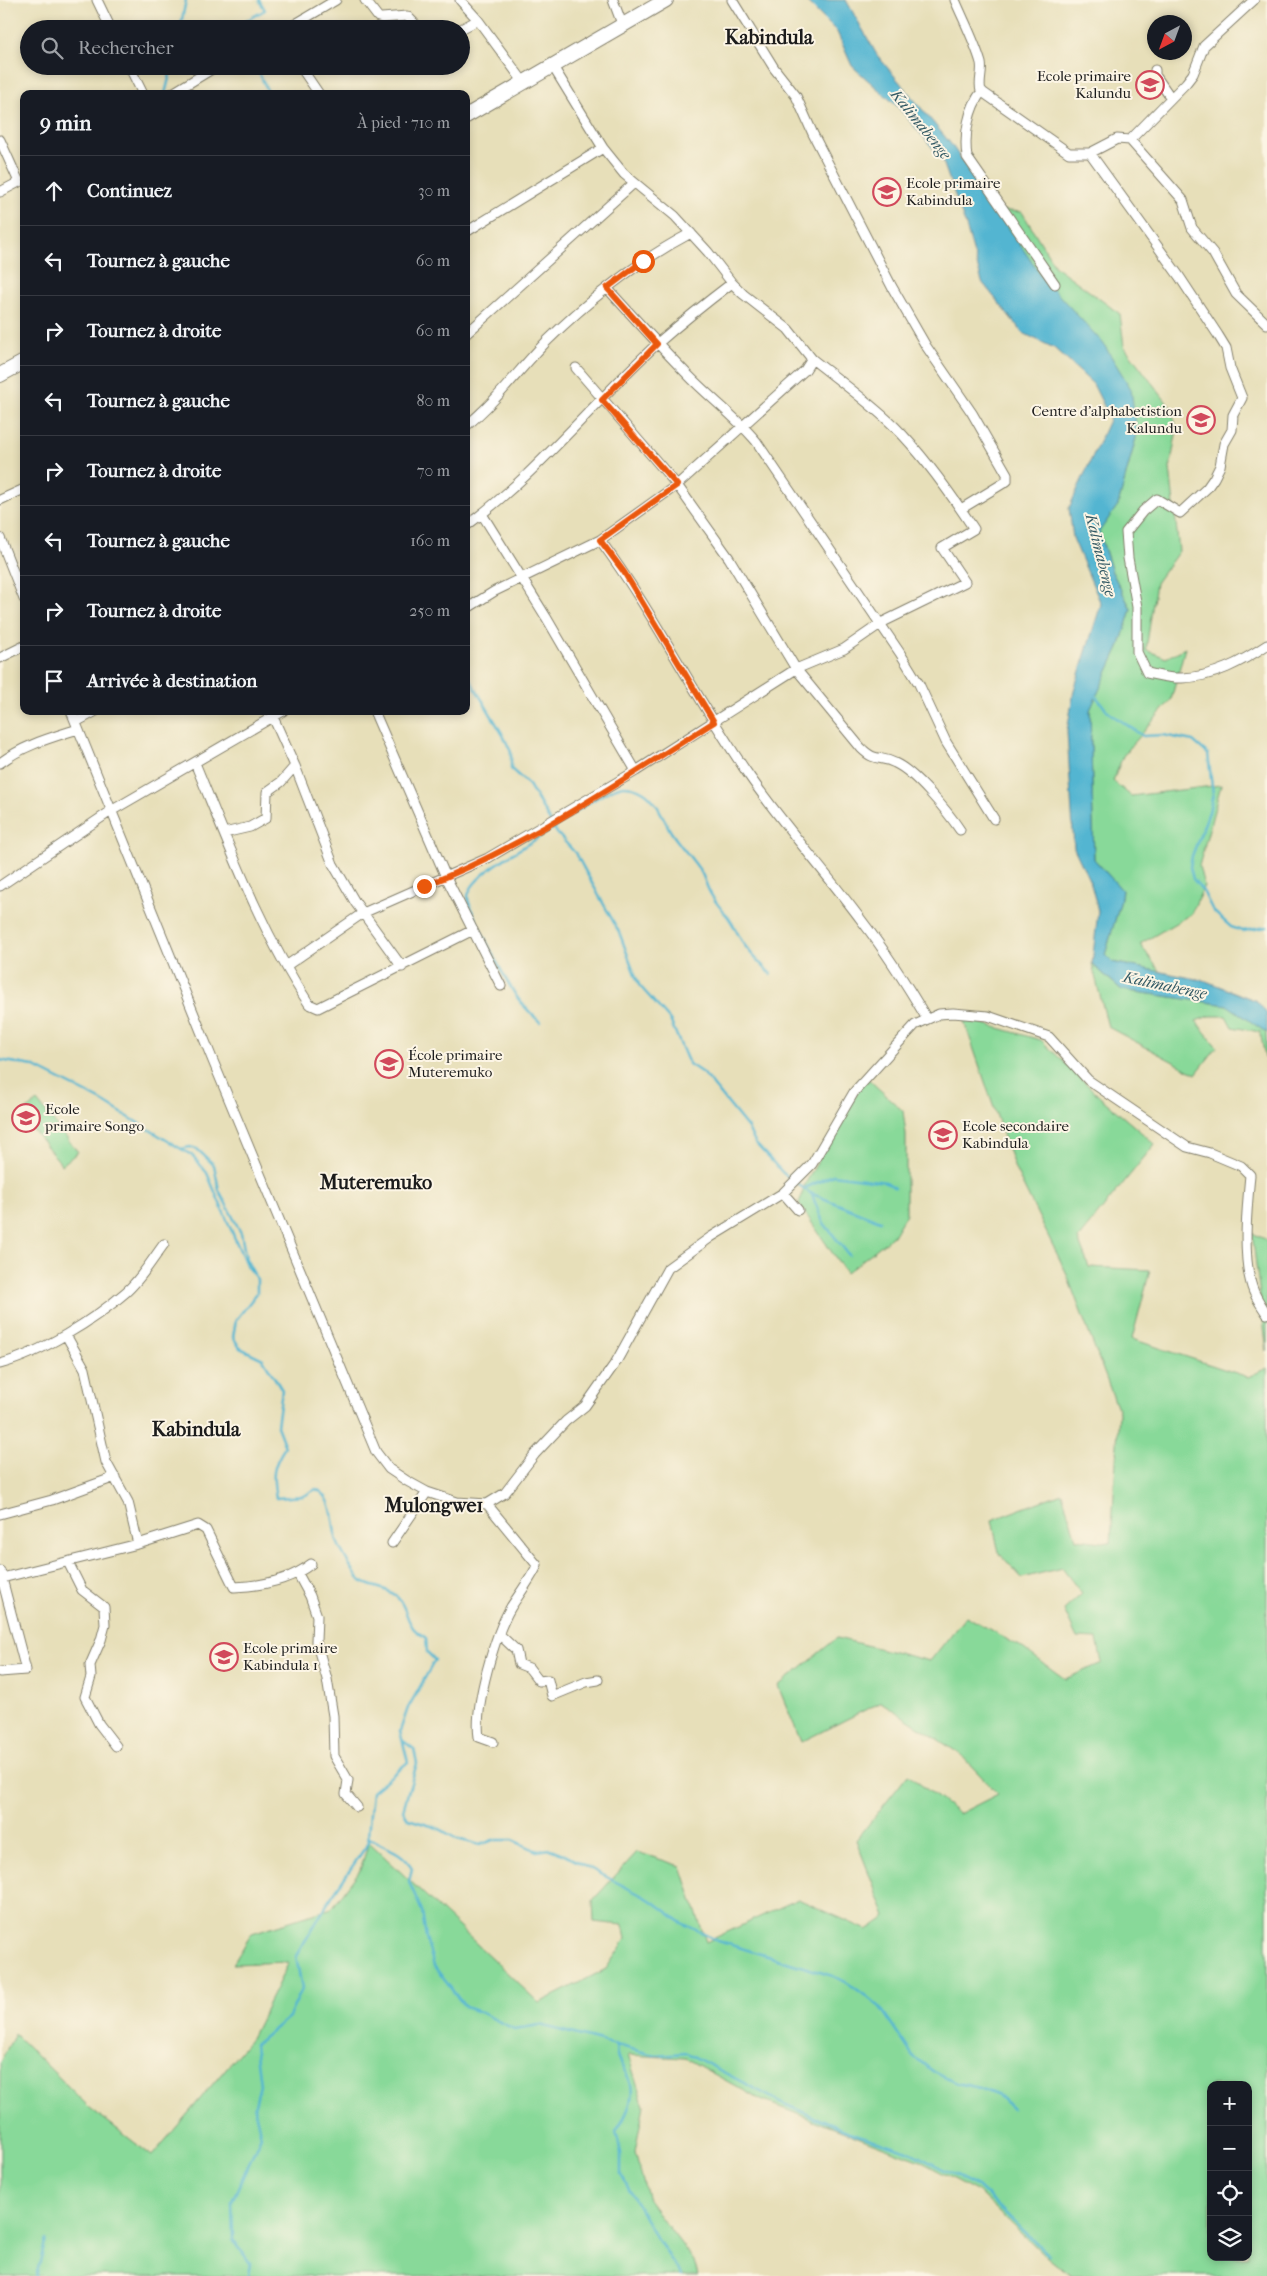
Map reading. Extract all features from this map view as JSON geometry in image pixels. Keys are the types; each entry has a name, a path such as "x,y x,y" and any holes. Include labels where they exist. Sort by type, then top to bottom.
{"highway":[{"path":"470,114 666,0"},
{"path":"0,375 20,364"}],"street":[{"path":"97,0 107,20"},
{"path":"302,20 336,0"},
{"path":"365,0 378,17 407,16 411,20"},
{"path":"460,0 478,20 524,84"},
{"path":"612,0 622,24"},
{"path":"732,0 774,68 796,96 813,134 892,287 926,346 972,414 1007,474 1007,481 961,509"},
{"path":"956,0 980,63 982,75 979,85 982,91 1069,153 1090,153 1117,138 1130,140 1182,200 1192,228 1213,253 1236,294 1267,324"},
{"path":"1130,140 1193,74 1204,46 1254,0"},
{"path":"470,24 478,20"},
{"path":"286,966 363,913 488,858 636,771 796,669 844,649 882,623 965,582 942,548 974,529 961,509 895,427 862,398 812,359 788,329 743,294 732,283 691,233 665,207 647,192 633,184 603,148 552,65"},
{"path":"1155,70 1154,75 1171,98"},
{"path":"134,75 141,90"},
{"path":"177,90 202,75"},
{"path":"306,75 316,90"},
{"path":"982,91 975,100 965,138 967,158 1055,284"},
{"path":"0,140 20,178"},
{"path":"470,230 603,148"},
{"path":"1090,153 1179,276 1218,335 1226,348 1230,368 1242,398 1233,415 1232,430 1224,444 1220,466 1207,488 1180,513 1157,499 1142,511 1126,532 1128,558 1137,607 1137,652 1148,673 1181,678 1204,675 1238,664 1267,645"},
{"path":"0,192 20,181"},
{"path":"470,330 633,184"},
{"path":"470,422 489,405 548,340 607,288 643,261 691,233"},
{"path":"470,523 518,484 657,344 732,283"},
{"path":"607,288 657,344 695,382 744,426 776,468 844,572 882,623 918,684 946,742 994,819"},
{"path":"470,607 495,591 600,540 677,485 805,370 812,359"},
{"path":"576,368 677,485 729,558 796,669 861,748 872,758 897,763 907,771 938,801 960,830"},
{"path":"0,500 20,491"},
{"path":"482,514 636,771"},
{"path":"0,538 20,585"},
{"path":"600,540 624,572 714,722 768,804 867,927 897,970 927,1019"},
{"path":"0,658 20,648"},
{"path":"73,715 376,1452 389,1470 427,1492 457,1502 488,1504 505,1493 535,1454 566,1421 585,1406 616,1362 668,1268 711,1237 783,1193 812,1164 854,1092 916,1025 939,1014 953,1013 988,1016 1049,1038 1088,1080 1188,1147 1210,1153 1241,1166 1250,1175 1247,1210 1248,1273 1252,1289 1267,1314"},
{"path":"0,763 15,752 77,725 91,715"},
{"path":"0,886 111,811 276,715"},
{"path":"280,715 294,766 333,864 363,913 402,967"},
{"path":"376,715 446,877 500,986"},
{"path":"195,763 263,922 309,1004 318,1008 473,930"},
{"path":"224,833 254,825 266,818 267,792 281,782 294,766"},
{"path":"783,1193 798,1210"},
{"path":"0,1364 66,1335 127,1291 164,1244"},
{"path":"66,1335 85,1369 105,1457 128,1502 138,1544"},
{"path":"0,1514 52,1500 115,1477"},
{"path":"392,1543 427,1492"},
{"path":"488,1504 537,1565 511,1608 499,1634 481,1695 477,1720 479,1737 494,1742"},
{"path":"0,1672 26,1670 1,1574 68,1562 98,1552 138,1544 198,1525 206,1530 234,1587 255,1586 298,1574 311,1564"},
{"path":"68,1562 82,1590 104,1607 105,1625 101,1640 90,1665 92,1677 85,1697 99,1724 116,1746"},
{"path":"298,1574 310,1596 317,1616 316,1641 327,1679 335,1725 332,1737 334,1756 348,1780 346,1794 357,1807"},
{"path":"499,1634 516,1650 520,1664 529,1668 539,1681 548,1680 552,1696 586,1682 598,1680"}],"green space":[{"path":"995,210 1022,212 1055,266 1120,314 1124,346 1171,408 1177,429 1170,468 1179,551 1156,583 1146,650 1166,658 1185,648 1171,700 1123,756 1113,781 1131,796 1221,785 1199,866 1204,886 1191,914 1140,944 1160,972 1112,962 1105,955 1122,891 1094,859 1090,709 1120,645 1131,609 1112,572 1099,531 1118,505 1137,434 1042,277"},
{"path":"1092,964 1122,990 1228,1005 1266,1032 1267,1067 1260,1032 1232,1027 1226,1016 1209,1016 1196,1021 1217,1047 1196,1074 1108,1027"},
{"path":"963,1018 1041,1040 1101,1098 1155,1144 1078,1239 1089,1267 1150,1270 1132,1339 1248,1377 1267,1368 1267,2276 1071,2276 1047,2257 978,2192 920,2161 761,2100 685,2058 628,2055 644,2106 635,2152 648,2200 694,2261 698,2276 0,2276 0,2062 15,2034 90,2108 152,2156 250,2040 289,1962 233,1964 252,1933 332,1908 360,1870 369,1842 539,2003 606,1969 626,1939 623,1925 594,1922 593,1900 637,1852 681,1866 706,1942 798,1899 867,1930 886,1917 856,1840 908,1775 959,1814 998,1794 960,1754 881,1702 801,1742 778,1686 837,1638 930,1661 966,1616 1024,1649 1065,1679 1102,1663 1097,1639 1077,1638 1064,1610 1082,1594 1062,1568 1022,1578 999,1553 992,1520 1062,1493 1076,1539 1111,1543 1119,1412 1065,1270 1015,1169"},
{"path":"866,1077 903,1111 906,1134 906,1214 893,1236 846,1273 799,1204 805,1184"},
{"path":"37,1101 78,1152 62,1165 21,1115"},
{"path":"1252,1233 1267,1240 1267,1351"}],"water":[{"name":"Kalimabenge","path":"805,0 846,0 877,55 951,144 1042,277 1103,343 1131,389 1137,434 1118,505 1099,532 1112,572 1131,609 1120,645 1090,710 1094,859 1122,890 1105,955 1112,962 1206,981 1257,1001 1267,1014 1267,1033 1227,1005 1122,990 1092,964 1098,911 1091,884 1074,848 1067,731 1074,690 1101,604 1073,538 1069,508 1110,418 1093,384 1054,348 1023,333 982,282 966,226 942,159 897,106 852,66 837,32"}],"waterway":[{"path":"182,20 186,0"},
{"path":"247,20 265,10 259,0"},
{"path":"166,90 170,75"},
{"path":"260,75 267,90"},
{"path":"470,680 511,752 511,769 529,785 557,833 576,854 619,932 639,985 670,1020 689,1064 704,1074 748,1128 755,1143 783,1173 810,1193 880,1221"},
{"path":"1095,695 1108,712 1143,736 1163,735 1193,741 1208,754 1213,794 1209,812 1192,856 1190,867 1193,879 1203,891 1213,911 1231,927 1243,931 1267,927"},
{"path":"540,1022 522,1004 509,984 479,927 468,896 480,877 492,868 595,799 622,786 639,789 653,800 671,832 701,872 710,893 730,920 743,943 771,974"},
{"path":"0,1060 33,1066 100,1100 193,1156 207,1173 247,1267 257,1279 257,1293 236,1320 233,1337 240,1348 263,1359 282,1390 277,1426 285,1447 274,1471 276,1498 304,1496 316,1489 322,1493 330,1505 338,1545 355,1574 361,1581 388,1591 399,1599 413,1628 426,1638 427,1652 435,1660 408,1708 400,1731 408,1762 372,1792 369,1842 332,1896 296,1956 302,1989 289,2017 255,2045 260,2085 254,2108 261,2136 232,2201 233,2239 250,2263 248,2276"},
{"path":"181,1149 190,1147 197,1149 214,1165 219,1190 241,1233 246,1259 254,1274"},
{"path":"805,1188 833,1175 886,1182 895,1188"},
{"path":"812,1195 823,1222 849,1255"},
{"path":"402,1740 414,1749 417,1763 403,1810 408,1819 438,1828 457,1839 480,1845 493,1840 512,1840 537,1851 550,1849 654,1902 682,1923 718,1941 833,1976 854,1987 880,2007 913,2056 934,2072 956,2083 976,2087 999,2096 1013,2109"},
{"path":"368,1837 398,1853 412,1868 409,1882 422,1911 426,1938 434,1966 465,2007 514,2029 540,2025 654,2055 687,2053 784,2104 849,2132 908,2151 978,2187 1049,2255"},
{"path":"616,2044 618,2058 631,2084 632,2091 630,2105 616,2132 621,2153 621,2175 656,2237 682,2276"},
{"path":"36,2276 46,2240"}],"place":[{"name":"Ecole primaire Kalundu","path":"1150,85"},
{"name":"Ecole primaire Kabindula","path":"887,192"},
{"name":"Centre d'alphabetistion Kalundu","path":"1201,420"},
{"name":"École primaire Muteremuko","path":"389,1064"},
{"name":"Ecole primaire Songo","path":"26,1118"},
{"name":"Ecole secondaire Kabindula","path":"943,1135"},
{"name":"Ecole primaire Kabindula 1","path":"224,1657"}],"district":[{"name":"Kabindula","path":"769,37"},
{"name":"Muteremuko","path":"376,1182"},
{"name":"Kabindula","path":"196,1429"},
{"name":"Mulongwe1","path":"434,1505"}],"route":[{"path":"424,886 488,858 550,823 714,722 624,572 600,540 677,485 602,400 657,344 607,288 643,261"}]}
